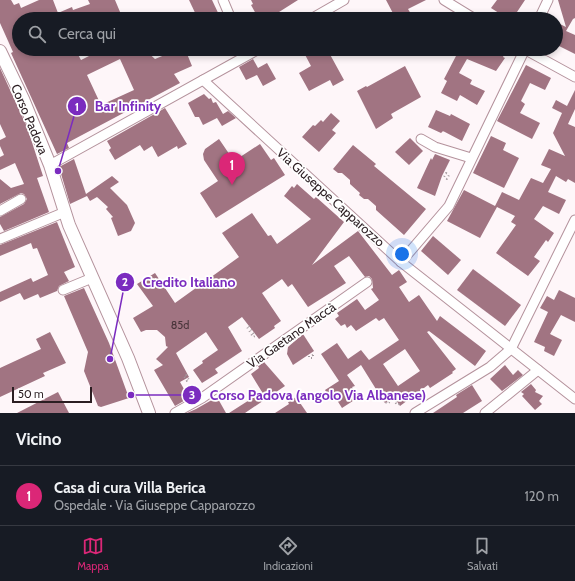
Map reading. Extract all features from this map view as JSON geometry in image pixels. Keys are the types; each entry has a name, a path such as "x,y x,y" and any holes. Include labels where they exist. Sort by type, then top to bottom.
{"street":[{"path":"222,0 228,12"},
{"path":"323,12 344,0"},
{"path":"444,0 464,12"},
{"path":"543,12 548,0"},
{"name":"Corso Padova","path":"0,51 23,98 50,165 65,212 92,278 128,358 149,413"},
{"path":"50,165 203,80 241,56"},
{"path":"401,262 449,206 522,56"},
{"path":"538,56 575,77"},
{"name":"Via Giuseppe Capparozzo","path":"203,80 401,262 575,399"},
{"path":"421,139 435,147 472,158"},
{"path":"0,211 21,199"},
{"path":"0,239 65,212"},
{"path":"415,413 490,367 511,349 575,220"},
{"path":"63,290 92,278"},
{"name":"Via Gaetano Maccà","path":"174,413 202,398 367,282"},
{"path":"485,413 538,370"}],"path":[{"path":"249,326 255,336 253,337 247,327 249,326"}],"building":[{"path":"0,0 11,0 14,5 19,3 21,8 39,0 53,0 58,12 12,12 12,50 0,23"},
{"path":"88,0 115,0 120,12 60,12 72,7 73,10 90,4"},
{"path":"189,0 212,0 218,12 195,12"},
{"path":"251,0 298,0 279,12 255,12 251,5 253,4"},
{"path":"386,0 426,0 408,9 410,12 392,12"},
{"path":"497,0 525,0 517,12 497,12 491,8"},
{"path":"558,0 575,0 575,18 566,31 575,35 575,54 563,48 563,26 566,27 563,12 562,12"},
{"path":"12,56 79,56 81,60 89,56 152,56 155,59 162,56 188,56 192,66 174,74 180,83 67,143 69,148 57,154","holes":["120,59 134,90 101,105 87,75"]},
{"path":"306,56 331,56 344,80 333,86 330,80 309,91 299,73 311,66"},
{"path":"456,56 504,56 505,58 496,71 467,59 459,73 472,80 470,84 485,91 477,105 460,95 457,101 441,93 447,81 444,79"},
{"path":"253,59 258,68 267,63 276,79 263,86 257,75 246,80 239,67"},
{"path":"526,65 551,78 545,90 530,83 521,101 525,104 520,113 540,123 532,139 497,121"},
{"path":"405,66 421,97 391,114 393,118 376,129 357,91"},
{"path":"0,68 27,127 43,176 37,178 49,212 4,231 0,224 0,217 24,204 27,199 24,194 21,193 0,204 0,179 11,188 24,184 15,163 0,170 0,157 4,155 0,146 0,140 6,137 0,124"},
{"path":"575,90 575,109 568,124 575,127 575,183 568,179 566,182 556,176 548,192 566,200 559,214 543,206 534,219 554,233 548,242 546,240 534,257 540,261 528,276 496,253 516,225 511,222 515,216 497,207 480,238 447,221 464,190 495,206 502,192 519,200 531,178 543,183 551,169 541,165 549,149 565,156 553,133 562,113 552,108 556,100 567,106"},
{"path":"204,94 209,99 211,98 213,103 216,102 223,114 228,111 236,118 222,126 217,118 203,125 199,117 195,117 188,103"},
{"path":"165,108 187,144 178,149 177,146 158,157 152,146 144,151 140,145 115,160 109,150 111,148 107,141"},
{"path":"436,110 450,116 451,114 470,124 462,141 443,131 441,133 428,127"},
{"path":"331,113 340,121 332,130 336,133 319,152 302,137 313,125 315,126 321,120 323,122"},
{"path":"491,136 506,143 503,150 519,158 504,188 473,173"},
{"path":"410,138 423,151 409,165 395,152"},
{"path":"219,139 234,161 260,144 271,160 274,158 285,175 216,218 200,193 218,181 204,160 203,154 205,149"},
{"path":"353,145 376,164 374,166 426,209 404,235 376,210 376,206 368,199 364,199 359,195 360,193 350,184 350,180 342,173 338,173 333,169"},
{"path":"435,154 450,160 442,176 435,196 417,188 431,158 432,160"},
{"path":"74,159 86,194 112,176 119,182 110,188 127,205 135,223 131,231 118,236 111,218 113,217 106,209 108,207 97,197 90,201 87,196 70,204 59,167"},
{"path":"297,184 314,199 316,197 344,222 312,265 358,231 392,275 399,270 407,282 399,287 409,302 419,295 437,321 440,316 486,351 475,366 429,331 427,332 456,369 452,372 453,373 430,388 428,385 400,406 394,397 385,403 378,395 379,394 361,365 347,375 355,386 352,387 359,397 342,408 335,397 331,400 325,390 339,381 321,354 337,343 348,359 361,350 369,360 399,340 384,318 379,321 376,318 356,331 351,325 347,328 345,324 341,326 335,319 339,316 337,313 357,299 365,310 379,300 371,289 373,288 372,279 369,276 365,277 349,256 334,266 346,283 308,307 292,284 288,287 282,279 262,293 281,321 274,326 275,328 259,339 242,317 228,327 242,351 215,369 218,373 202,383 193,370 203,363 202,361 218,350 206,332 176,353 189,377 180,382 189,398 175,406 154,370 163,365 156,359 168,347 166,346 165,337 157,330 146,330 141,332 133,318 153,306 137,284 155,273 175,303 239,257 222,233 252,213 268,236 271,235 277,244 311,219 284,196 292,186 294,188","holes":["405,349 420,371 398,386 383,364"]},
{"path":"57,222 75,267 64,272 69,281 59,286 57,291 40,298 38,294 24,300 20,293 0,302 0,292 31,278 33,282 48,275 37,248 33,249 31,243 0,256 0,245"},
{"path":"433,236 461,260 448,275 421,251"},
{"path":"473,269 521,305 505,326 457,290"},
{"path":"84,288 109,343 129,398 101,407 98,406 84,371 88,352 64,296"},
{"path":"559,290 575,298 575,322 561,315 550,334 562,340 554,356 544,351 545,347 534,342 548,312 540,308 547,296 554,300"},
{"path":"50,332 66,363 43,373 45,376 0,397 0,368 41,349 36,339"},
{"path":"303,334 314,351 293,365 287,354 288,347"},
{"path":"264,362 285,386 245,413 229,413 262,392 251,374"},
{"path":"505,365 513,375 518,370 523,375 502,391 490,379"},
{"path":"531,384 536,390 535,392 543,396 539,401 542,404 535,410 522,396 524,394 521,392"},
{"path":"472,385 482,401 463,413 433,413 457,397 456,395"},
{"path":"58,392 69,413 17,413"},
{"path":"217,397 226,413 187,413 196,409"},
{"path":"296,397 307,413 275,413 289,404 288,402"}],"place":[{"name":"Bar Infinity","path":"58,171"},
{"name":"Casa di cura Villa Berica","path":"232,185"},
{"name":"Credito Italiano","path":"110,359"},
{"name":"Corso Padova (angolo Via Albanese)","path":"131,395"}]}
